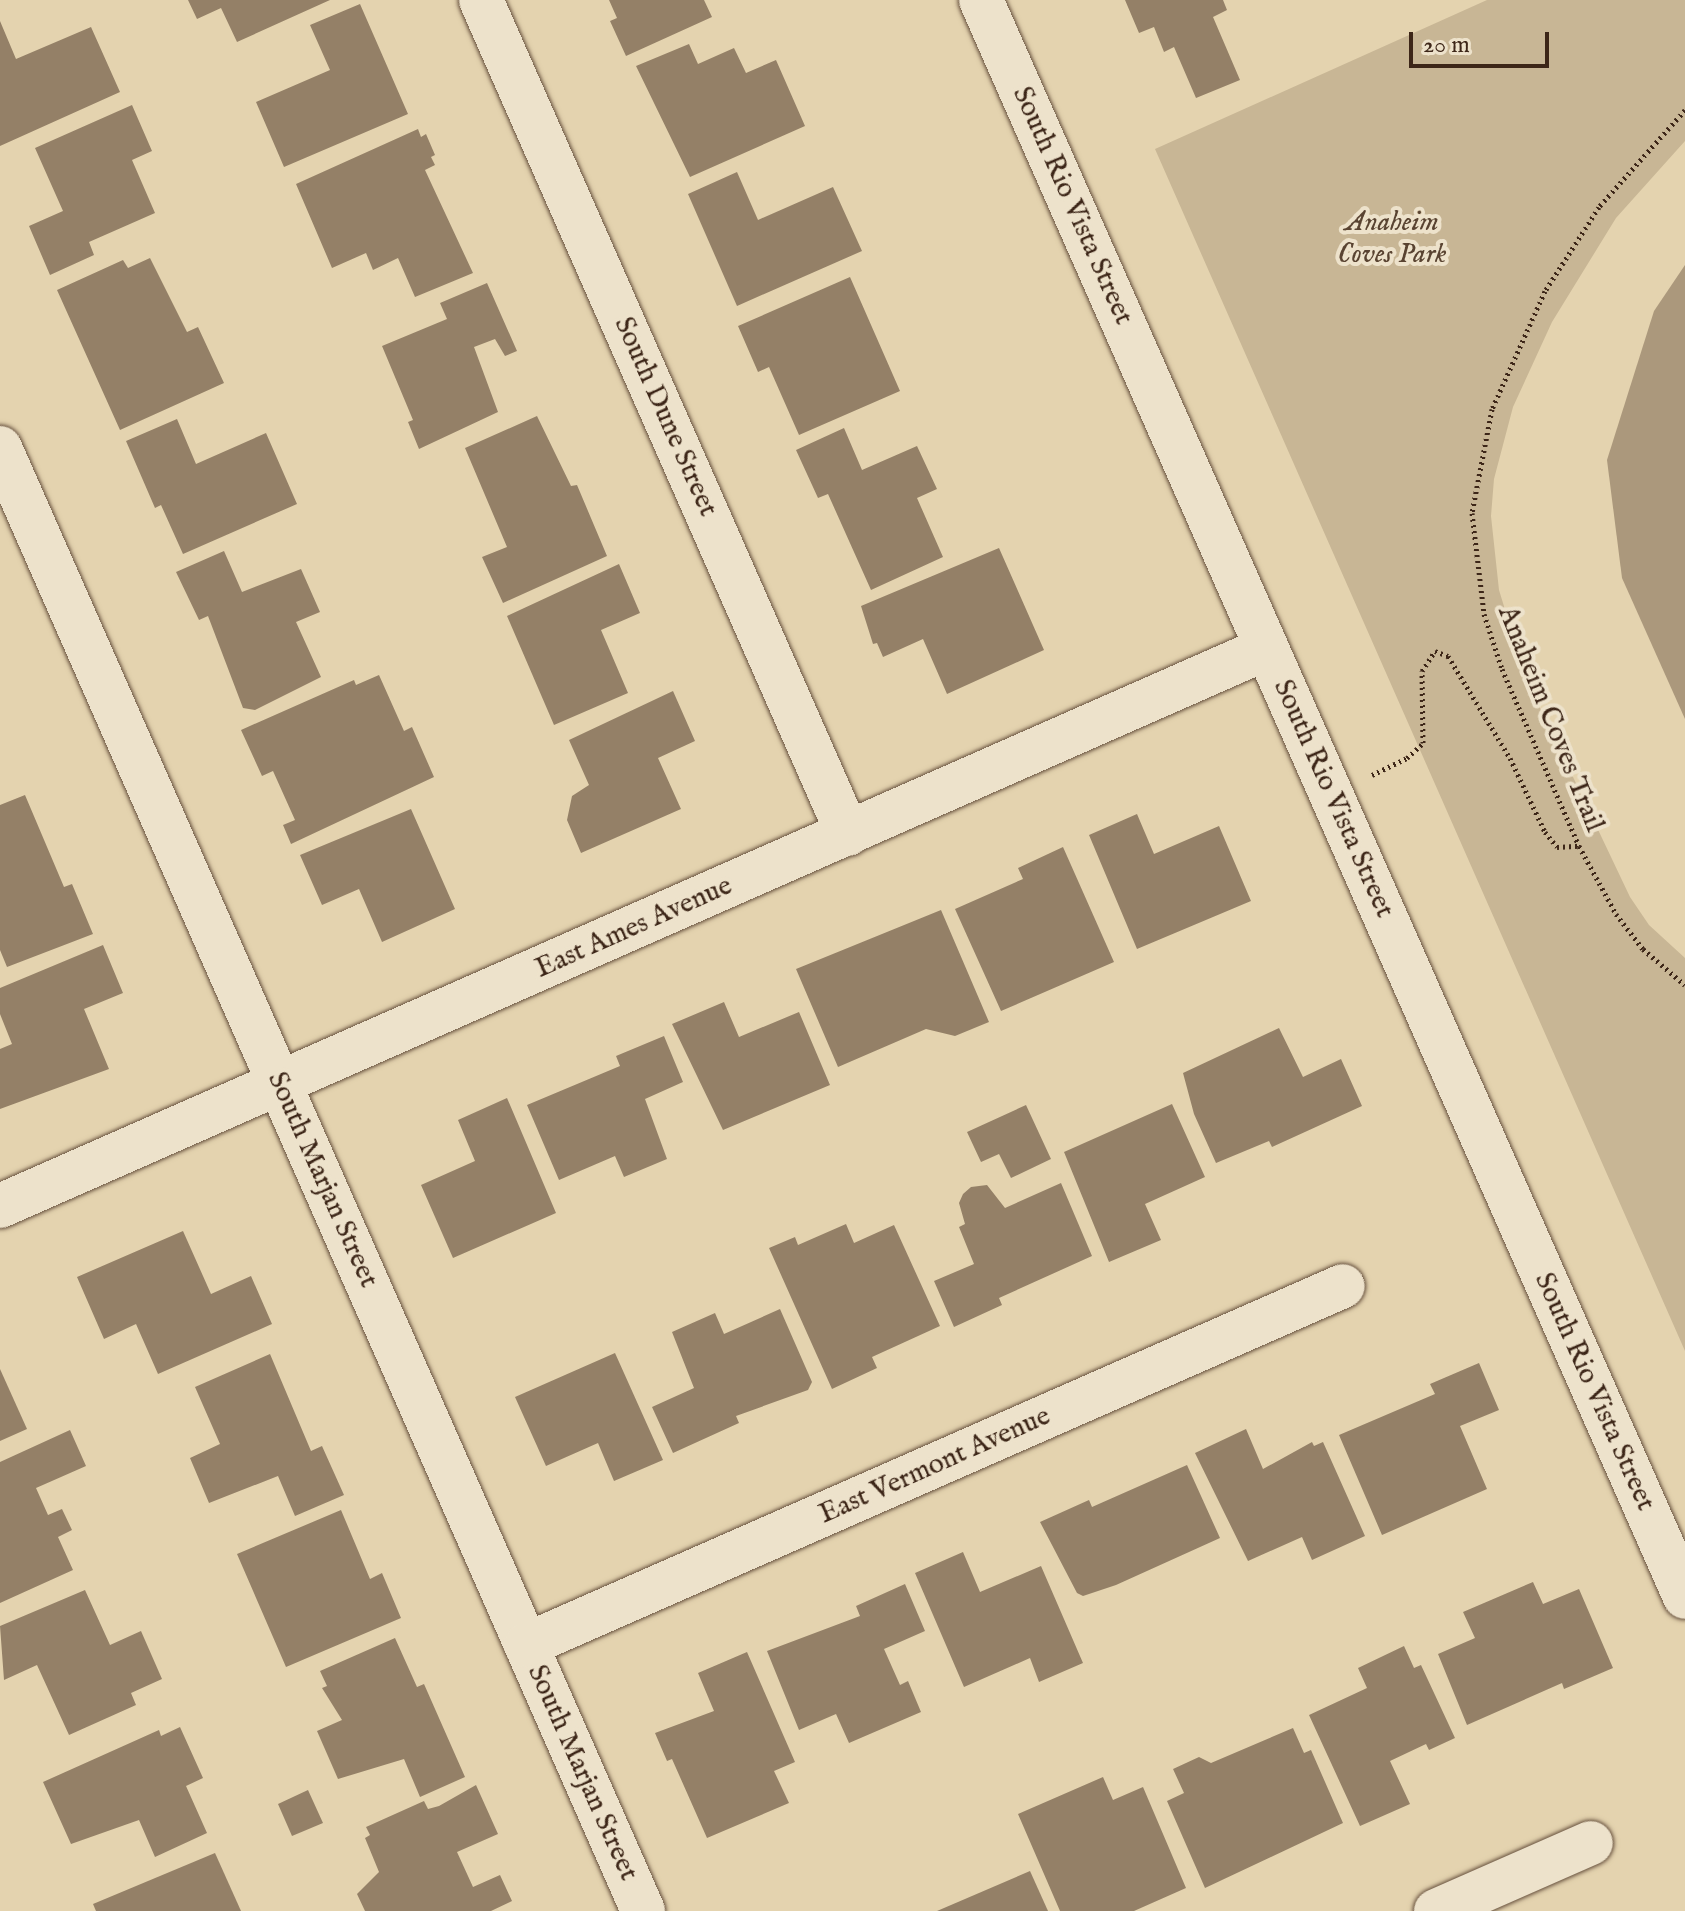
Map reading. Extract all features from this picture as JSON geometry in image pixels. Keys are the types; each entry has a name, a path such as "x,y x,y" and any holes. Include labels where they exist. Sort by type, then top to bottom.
{"street":[{"name":"South Dune Street","path":"481,0 848,834"},
{"name":"South Rio Vista Street","path":"981,0 1685,1597"},
{"name":"South Marjan Street","path":"0,448 643,1911"},
{"name":"East Ames Avenue","path":"0,1206 1267,648"},
{"name":"East Vermont Avenue","path":"526,1645 1343,1286"},
{"path":"1436,1911 1591,1843"}],"path":[{"name":"Anaheim Coves Trail","path":"1685,110 1608,194 1545,291 1497,394 1474,488 1473,544 1484,614 1502,669 1579,846 1616,914 1643,949 1685,985"},
{"path":"1331,794 1407,758 1423,743 1422,671 1435,651 1448,656 1456,669 1510,758 1545,832 1557,847 1579,846"}],"green space":[{"name":"Anaheim Coves Park","path":"1487,0 1685,0 1685,141 1616,218 1552,322 1513,407 1494,479 1491,516 1499,590 1526,678 1630,897 1649,925 1685,958 1685,1351 1155,149"}],"shaded area":[{"path":"1685,265 1685,719 1622,578 1607,460 1654,311"}],"building":[{"path":"188,0 330,0 237,42 221,8 197,19"},
{"path":"609,0 704,0 712,17 626,56 610,21 617,18"},
{"path":"1125,0 1223,0 1227,10 1213,17 1240,80 1196,98 1174,47 1164,52 1154,27 1139,33"},
{"path":"360,4 408,114 284,167 256,102 330,70 310,25"},
{"path":"0,21 16,59 91,27 120,92 0,146"},
{"path":"689,44 698,64 734,48 746,73 776,60 805,126 690,177 636,66"},
{"path":"132,105 152,151 132,160 155,213 89,242 94,255 50,275 29,226 63,211 35,148"},
{"path":"418,129 421,137 426,134 435,155 431,157 435,165 425,170 473,273 415,297 398,258 373,270 366,253 332,268 296,184"},
{"path":"737,172 758,220 833,187 862,251 737,306 688,194"},
{"path":"150,258 187,332 198,327 224,383 120,430 57,290 123,260 128,268"},
{"path":"850,277 900,391 799,435 769,367 758,372 738,326"},
{"path":"487,283 517,351 505,356 495,339 474,347 498,412 419,449 408,422 413,420 382,346 447,319 440,303"},
{"path":"537,416 571,486 577,485 607,556 503,603 482,557 507,547 465,448"},
{"path":"177,419 196,464 266,433 297,504 183,554 161,505 155,508 126,441"},
{"path":"844,428 862,470 917,446 937,489 917,498 943,557 871,590 828,494 818,498 796,450"},
{"path":"999,548 1044,650 947,694 923,639 883,657 877,643 873,644 861,606"},
{"path":"224,551 242,592 301,569 320,612 296,622 321,677 255,710 243,708 208,616 199,620 176,572"},
{"path":"619,564 640,613 601,630 628,693 554,725 507,616"},
{"path":"379,675 404,731 412,727 434,777 291,844 283,825 295,820 273,771 262,776 241,730 354,680 356,685"},
{"path":"673,691 695,741 658,758 681,809 581,853 567,820 572,796 589,785 569,740"},
{"path":"25,795 64,887 72,884 93,934 7,967 0,950 0,805"},
{"path":"411,809 455,909 382,942 359,889 322,905 300,855"},
{"path":"1137,814 1154,854 1219,826 1251,901 1137,949 1089,835"},
{"path":"1063,847 1114,962 1001,1011 955,909 1023,879 1018,868"},
{"path":"941,910 989,1022 955,1036 926,1029 838,1067 796,969"},
{"path":"103,945 123,993 84,1009 109,1069 0,1109 0,1049 12,1044 0,1014 0,988"},
{"path":"724,1002 739,1037 799,1012 830,1085 723,1130 672,1024"},
{"path":"1279,1028 1303,1077 1341,1059 1362,1106 1272,1147 1269,1141 1216,1163 1194,1114 1183,1073"},
{"path":"664,1036 683,1082 645,1099 667,1159 624,1177 615,1156 559,1180 527,1105 620,1066 616,1056"},
{"path":"507,1098 556,1213 453,1258 421,1185 475,1161 458,1120"},
{"path":"1172,1104 1205,1177 1145,1204 1161,1240 1109,1262 1064,1152"},
{"path":"1026,1105 1051,1159 1011,1178 999,1154 981,1162 967,1132"},
{"path":"1061,1183 1092,1256 999,1298 1002,1305 954,1327 934,1281 974,1264 959,1227 965,1224 959,1203 963,1194 971,1187 987,1185 1005,1208"},
{"path":"846,1224 854,1243 894,1225 940,1326 872,1357 877,1368 832,1389 769,1248 795,1237 798,1245"},
{"path":"183,1231 211,1294 251,1276 272,1324 158,1374 136,1324 104,1339 77,1277"},
{"path":"780,1309 812,1382 808,1390 736,1416 739,1423 673,1453 652,1407 694,1388 672,1332 715,1313 724,1334"},
{"path":"615,1353 663,1460 614,1481 598,1443 546,1466 515,1397"},
{"path":"270,1354 311,1451 322,1446 344,1495 295,1516 278,1476 209,1503 190,1458 220,1444 195,1387"},
{"path":"1479,1363 1499,1410 1460,1426 1487,1489 1382,1535 1339,1435 1435,1394 1430,1384"},
{"path":"0,1369 27,1429 0,1441"},
{"path":"1246,1429 1263,1469 1312,1442 1314,1446 1323,1442 1365,1536 1312,1560 1302,1537 1248,1561 1195,1453"},
{"path":"70,1430 86,1466 36,1488 48,1515 62,1509 72,1530 58,1537 73,1570 0,1603 0,1462"},
{"path":"1187,1465 1220,1538 1116,1585 1083,1596 1077,1593 1040,1522 1089,1500 1092,1507"},
{"path":"341,1510 370,1579 382,1573 401,1618 286,1667 237,1554"},
{"path":"963,1552 980,1592 1041,1566 1083,1663 1039,1682 1030,1658 964,1687 915,1573"},
{"path":"1533,1582 1543,1604 1579,1589 1613,1668 1564,1689 1562,1683 1467,1725 1438,1654 1475,1638 1463,1612"},
{"path":"905,1584 925,1631 884,1649 900,1685 908,1681 921,1712 849,1743 836,1714 799,1730 767,1651 860,1616 856,1606"},
{"path":"85,1590 110,1645 141,1631 162,1679 131,1693 136,1705 69,1735 37,1665 4,1680 0,1626"},
{"path":"395,1638 417,1687 424,1684 465,1777 420,1797 404,1759 338,1779 317,1731 342,1720 322,1688 327,1686 320,1671"},
{"path":"1404,1646 1414,1668 1421,1665 1455,1738 1429,1750 1426,1744 1390,1761 1410,1804 1360,1826 1309,1715 1367,1688 1358,1668"},
{"path":"747,1652 795,1762 774,1771 789,1803 707,1838 672,1759 667,1761 655,1733 714,1711 698,1673"},
{"path":"180,1727 203,1778 186,1786 207,1833 155,1857 139,1820 71,1844 43,1782 159,1730 161,1736"},
{"path":"1293,1728 1304,1753 1311,1750 1343,1823 1205,1888 1167,1801 1184,1793 1173,1769 1199,1757 1211,1763"},
{"path":"1103,1777 1113,1800 1143,1787 1186,1888 1134,1911 1060,1911 1018,1814"},
{"path":"476,1785 498,1834 457,1852 473,1887 500,1875 512,1901 491,1911 365,1911 357,1894 379,1872 365,1838 370,1835 366,1827 424,1801 428,1809 439,1806"},
{"path":"308,1790 323,1823 292,1836 278,1804"},
{"path":"215,1853 241,1911 96,1911 93,1904"},
{"path":"1030,1871 1048,1911 937,1911"}]}
